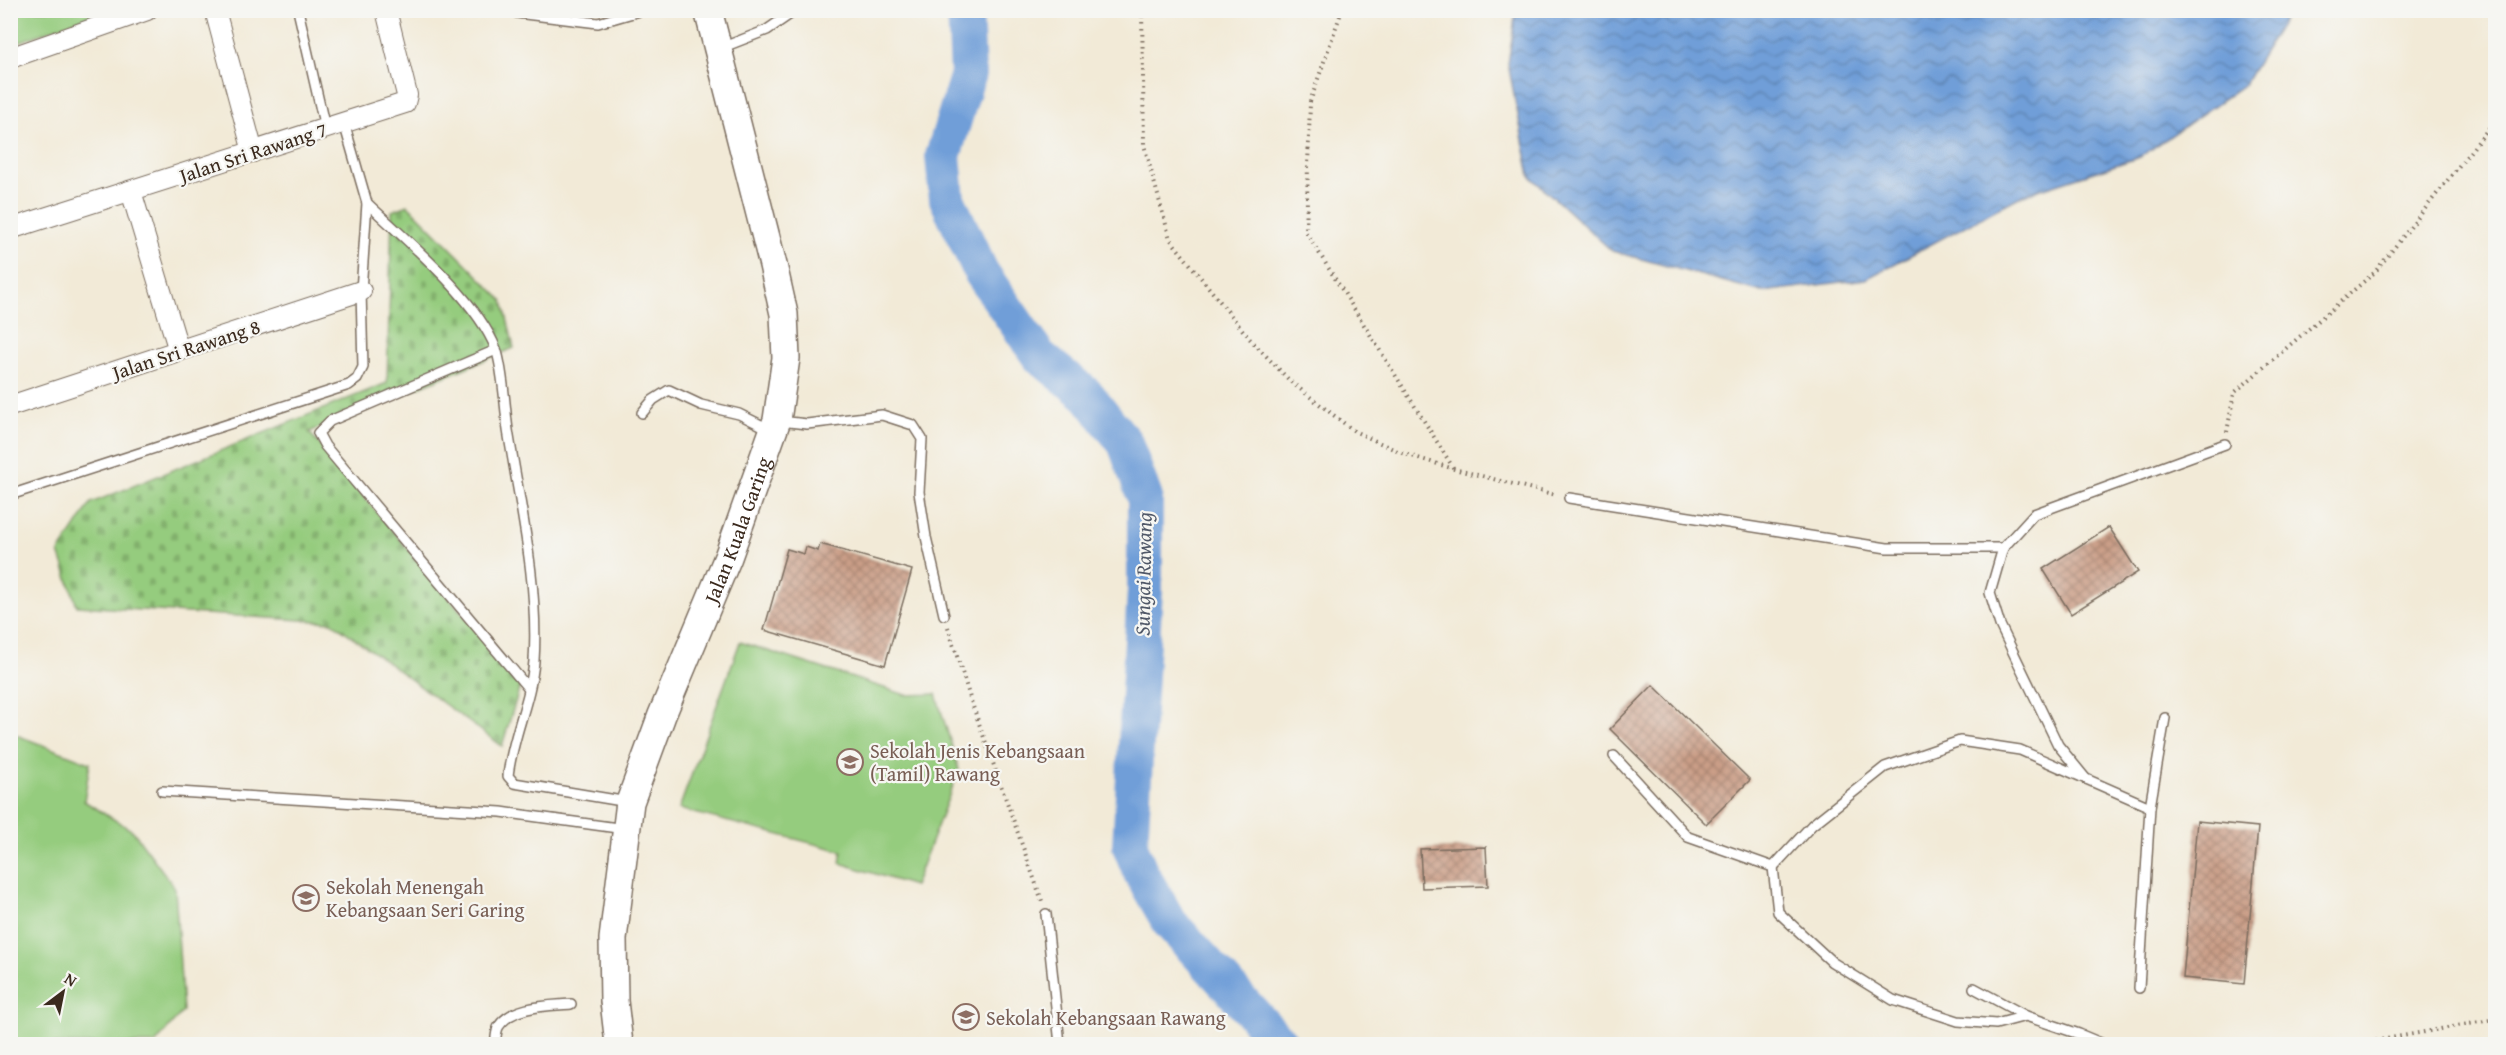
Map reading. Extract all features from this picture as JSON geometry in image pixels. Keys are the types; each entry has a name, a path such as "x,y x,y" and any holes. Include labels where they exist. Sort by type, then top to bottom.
{"street":[{"path":"10,58 147,10"},
{"path":"215,10 253,152"},
{"name":"Jalan Sri Rawang 7","path":"10,229 405,103 407,95 386,10"},
{"name":"Jalan Kuala Garing","path":"619,1044 614,1001 613,939 630,802 662,715 728,557 775,426 786,358 784,314 708,10"},
{"path":"131,191 179,351"},
{"name":"Jalan Sri Rawang 8","path":"10,406 361,291"}],"lane":[{"path":"298,10 325,129"},
{"path":"517,12 598,22 643,10"},
{"path":"718,49 767,30 796,10"},
{"path":"10,495 349,385 357,379 363,367 361,291 367,203 344,123"},
{"path":"367,203 461,296 476,315 496,350 531,581 534,663 507,776 514,783 630,802"},
{"path":"496,350 330,421 318,433 325,447 528,688"},
{"path":"642,414 653,400 669,390 701,405 775,426 882,415 913,425 922,439 920,492 926,537 944,615"},
{"path":"2086,779 2058,745 2000,625 1990,592 2003,548 2034,514 2225,444"},
{"path":"1569,498 1887,548 2003,548"},
{"path":"2139,988 2150,807 2165,718"},
{"path":"2026,1016 1996,1024 1958,1021 1893,1000 1832,962 1778,912 1773,867 1812,825 1885,767 1960,741 2020,750 2150,807"},
{"path":"1614,756 1688,837 1773,867"},
{"path":"162,791 501,812 625,829"},
{"path":"1046,914 1060,1044"},
{"path":"1974,988 2026,1016 2103,1044"},
{"path":"495,1044 499,1026 514,1014 541,1007 571,1005"}],"path":[{"path":"1142,10 1144,145 1170,239 1249,338 1292,382 1354,431 1402,453 1454,469 1569,498"},
{"path":"1342,10 1310,102 1306,232 1454,469"},
{"path":"2225,444 2234,393 2375,272 2496,119"},
{"path":"944,615 970,698 1046,914"},
{"path":"2358,1044 2496,1019"}],"green space":[{"path":"11,10 102,10 102,11 11,45"},
{"path":"408,205 503,301 514,348 309,432 521,683 502,746 332,622 77,606 59,552 91,503 387,383 392,211"},
{"path":"740,642 906,695 936,694 959,770 914,886 840,863 842,851 679,809"},
{"path":"11,733 90,763 84,801 133,831 175,888 183,1011 155,1044 11,1044"}],"water":[{"path":"1516,10 2289,11 2245,84 2140,157 2023,195 1866,279 1762,292 1612,251 1530,176 1508,64"}],"building":[{"path":"2109,527 2138,572 2071,614 2043,569"},
{"path":"820,544 912,570 885,665 764,630 787,549 804,554 806,547 818,551"},
{"path":"1653,685 1750,780 1706,824 1610,729"},
{"path":"2197,821 2258,827 2244,984 2183,978"},
{"path":"1486,847 1488,886 1422,888 1420,849"}],"waterway":[{"name":"Sungai Rawang","path":"965,10 968,74 943,156 947,199 981,272 1039,356 1088,396 1125,443 1145,498 1145,590 1130,846 1141,873 1170,923 1281,1044"}],"place":[{"name":"Sekolah Jenis Kebangsaan (Tamil) Rawang","path":"850,762"},
{"name":"Sekolah Menengah Kebangsaan Seri Garing","path":"306,898"},
{"name":"Sekolah Kebangsaan Rawang","path":"966,1017"}]}
